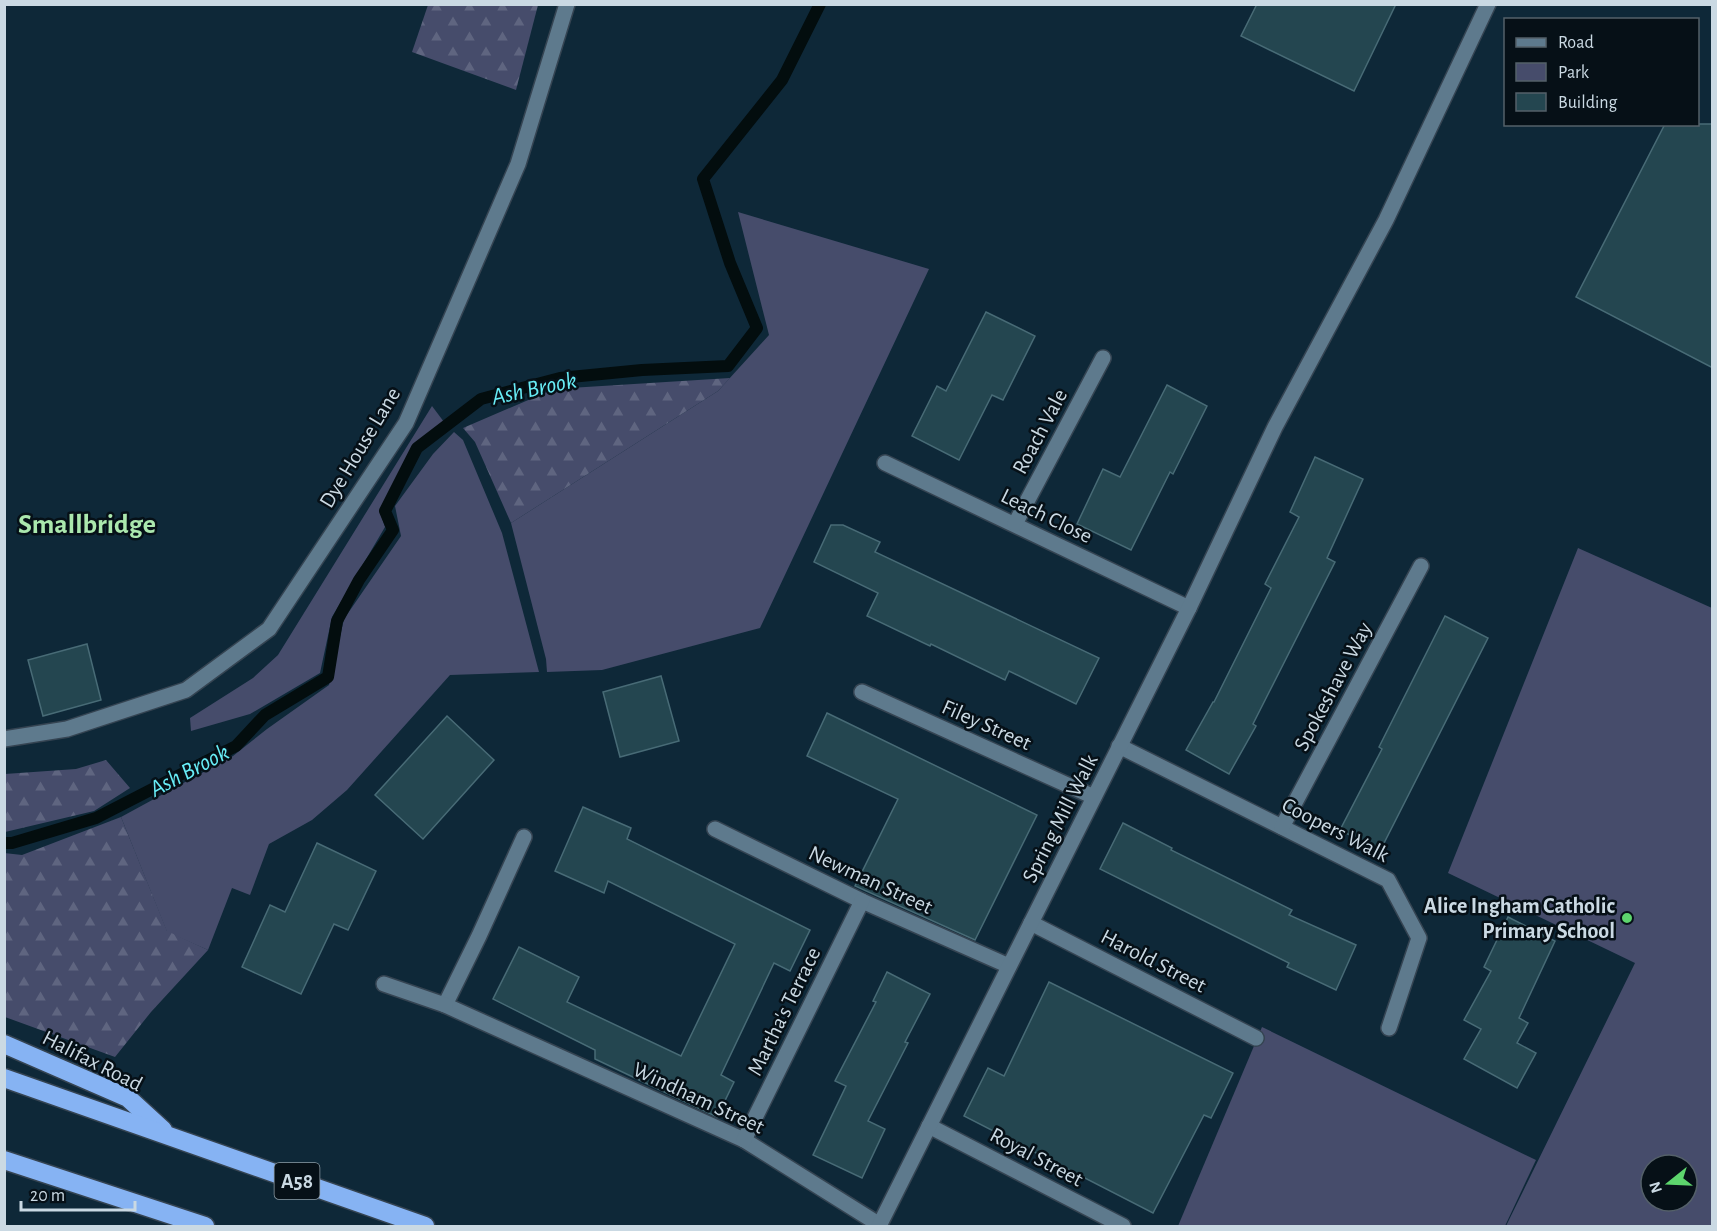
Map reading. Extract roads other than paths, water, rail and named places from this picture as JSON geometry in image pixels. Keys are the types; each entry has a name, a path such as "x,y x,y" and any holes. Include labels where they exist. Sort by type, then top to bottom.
{"highway":[{"name":"Halifax Road","path":"4,1044 128,1098 169,1136 425,1227"},
{"name":"A58","path":"4,1078 169,1136"},
{"path":"4,1160 205,1227"}],"street":[{"name":"Dye House Lane","path":"4,739 67,729 186,690 269,629 406,423 518,164 567,4"},
{"name":"Spring Mill Walk","path":"879,1226 1189,608 1275,427 1386,220 1488,4"},
{"name":"Roach Vale","path":"1015,524 1103,358"},
{"name":"Leach Close","path":"885,463 1189,608"},
{"name":"Spokeshave Way","path":"1282,827 1421,566"},
{"name":"Filey Street","path":"862,692 1094,797"},
{"name":"Coopers Walk","path":"1119,746 1388,880 1419,938 1389,1028"},
{"name":"Newman Street","path":"716,829 862,901 1009,966"},
{"path":"445,1005 524,837"},
{"name":"Martha's Terrace","path":"744,1140 862,901"},
{"name":"Harold Street","path":"1031,923 1256,1038"},
{"name":"Windham Street","path":"384,984 445,1005 744,1140 879,1226"},
{"name":"Royal Street","path":"930,1126 1123,1227"}],"waterway":[{"name":"Ash Brook","path":"4,843 12,843 96,818 236,746 265,715 328,677 337,621 359,580 393,530 385,511 417,448 481,399 560,378 642,370 728,366 757,328 730,263 703,179 782,80 820,4"}],"place":[{"name":"Alice Ingham Catholic Primary School","path":"1627,918"}],"district":[{"name":"Smallbridge","path":"87,523"}]}
